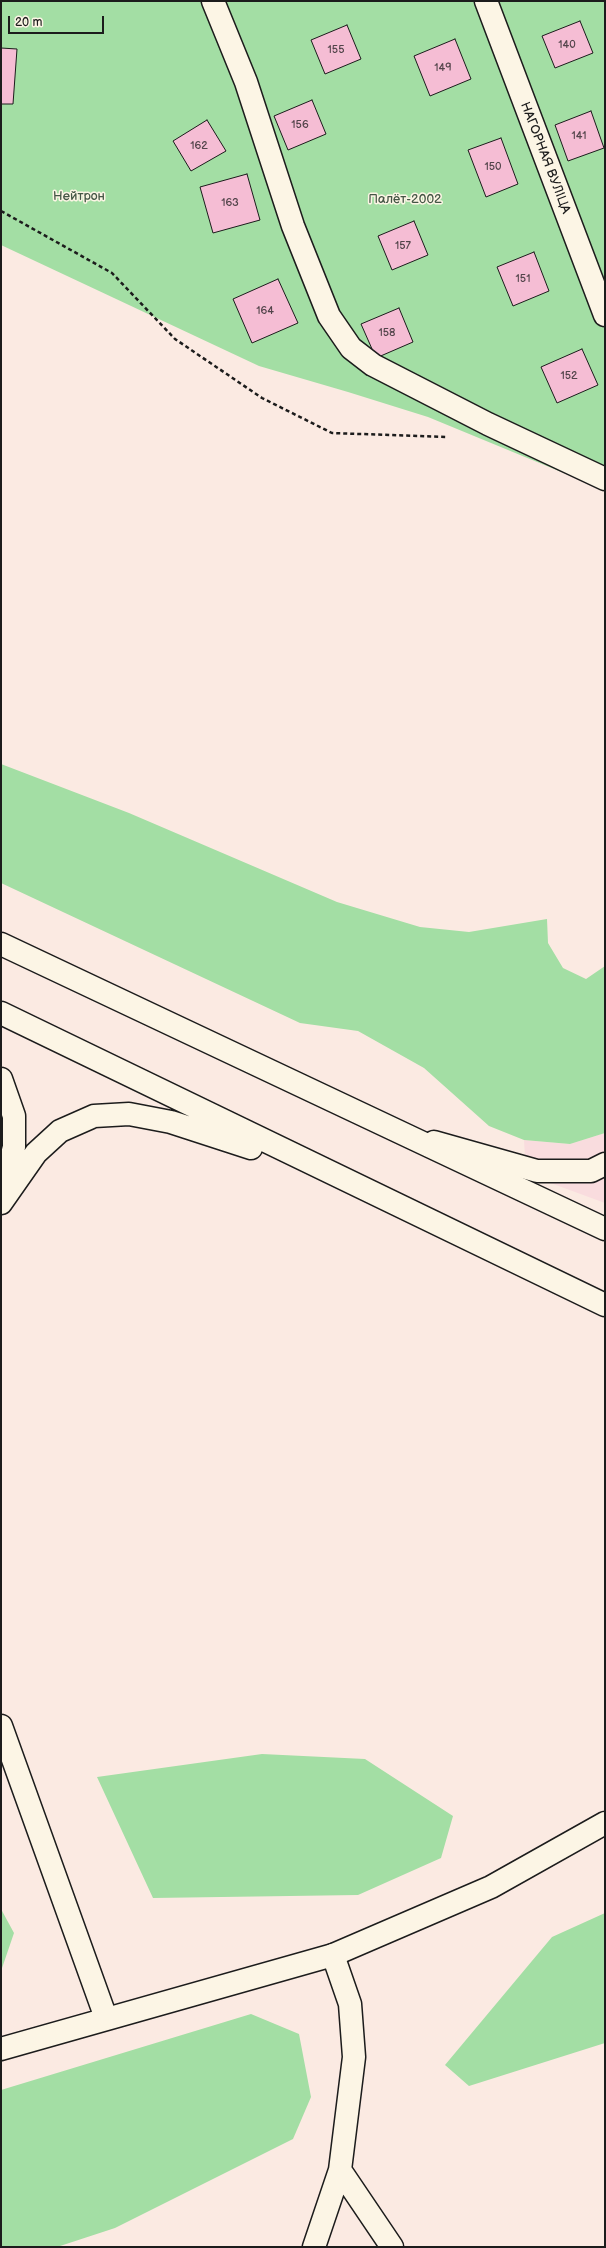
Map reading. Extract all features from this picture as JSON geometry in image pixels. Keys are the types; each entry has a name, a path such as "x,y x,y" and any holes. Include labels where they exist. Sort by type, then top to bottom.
{"main road":[{"path":"213,1 246,82 293,226 329,316 351,348 373,365 488,424 605,479"},
{"name":"НАГОРНАЯ ВУЛІЦА","path":"486,1 605,315"},
{"path":"1,944 605,1229"},
{"path":"1,1013 326,1172 605,1305"},
{"path":"1,1079 14,1116 14,1147 1,1195"},
{"path":"1,1203 36,1153 60,1131 94,1116 129,1114 171,1122 326,1172"},
{"path":"399,1132 537,1171 591,1171 605,1164"},
{"path":"1,1726 106,2018"},
{"path":"1,2049 106,2018 333,1955 491,1887 605,1823"},
{"path":"314,2247 340,2170 354,2057 350,2004 333,1955"},
{"path":"340,2170 392,2247"}],"path":[{"path":"1,211 112,273 175,339 262,398 332,433 365,436 446,436 453,438"}],"shaded area":[{"path":"605,1133 605,1203 526,1174 524,1140 570,1144"}],"green space":[{"name":"Палёт-2002","path":"1,1 605,1 605,490 428,417 259,366 1,245"},
{"path":"1,764 129,813 337,902 420,927 469,932 547,919 548,943 563,968 586,979 605,966 605,1133 570,1144 524,1140 489,1126 424,1068 358,1031 300,1023 1,883"},
{"path":"262,1754 365,1759 453,1816 441,1858 358,1895 153,1898 97,1777"},
{"path":"1,1909 14,1933 1,1971"},
{"path":"605,1913 605,2043 469,2086 445,2065 552,1937"},
{"path":"251,2014 299,2034 311,2097 293,2139 115,2228 57,2247 1,2247 1,2090"}],"building":[{"path":"580,21 593,53 555,68 542,36"},
{"path":"347,25 361,59 325,74 311,40"},
{"path":"455,39 471,79 430,96 414,56"},
{"path":"1,48 17,49 13,104 1,104"},
{"path":"312,100 326,134 288,150 274,116"},
{"path":"591,111 604,148 568,161 555,125"},
{"path":"207,120 226,151 191,171 173,141"},
{"path":"501,138 518,184 486,197 468,150"},
{"path":"247,174 260,220 213,233 200,187"},
{"path":"414,221 428,255 392,270 378,236"},
{"path":"534,252 549,291 513,306 497,267"},
{"path":"278,279 298,323 252,343 233,299"},
{"path":"399,308 413,342 376,358 361,324"},
{"path":"582,349 598,385 557,403 541,367"}],"park label":[{"name":"Нейтрон","path":"79,197"}]}
